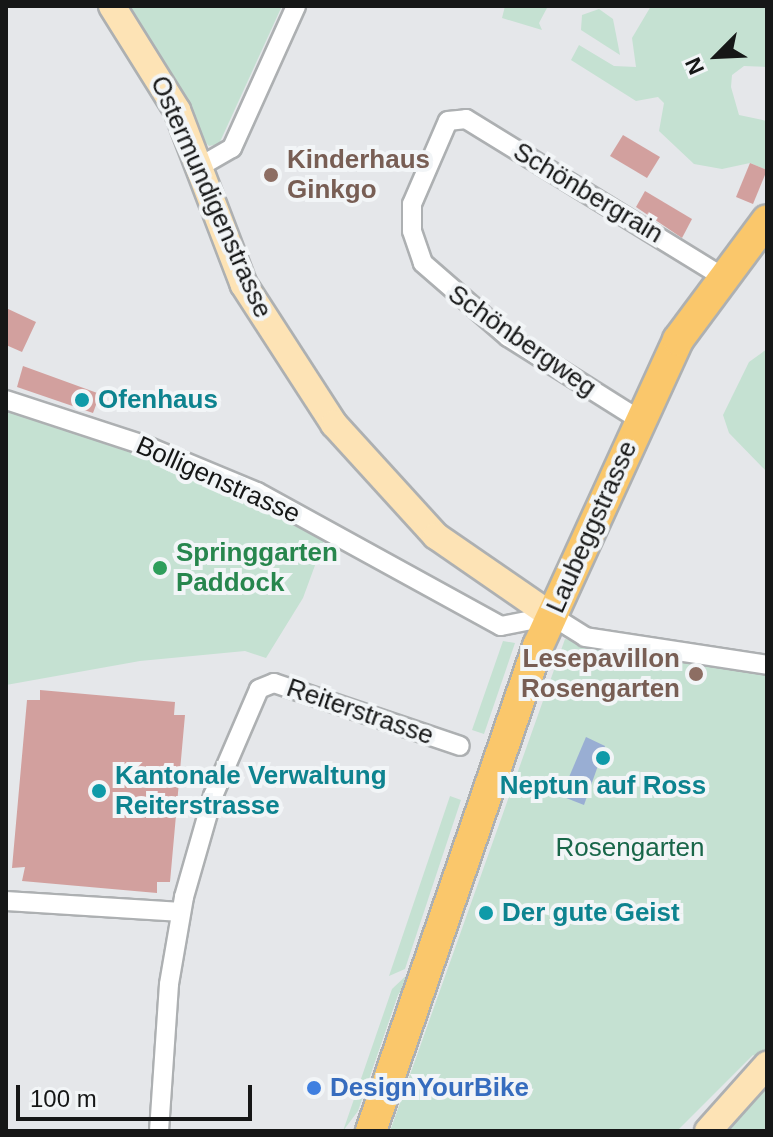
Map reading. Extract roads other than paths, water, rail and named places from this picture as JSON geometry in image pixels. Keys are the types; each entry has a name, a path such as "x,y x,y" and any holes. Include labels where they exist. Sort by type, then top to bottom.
{"main road":[{"name":"Ostermundigenstrasse","path":"112,6 168,90 244,285 334,424 436,536 552,616"},
{"name":"Laubeggstrasse","path":"371,1131 552,616 678,340 721,276 767,220"},
{"path":"708,1131 767,1065"}],"street":[{"path":"199,167 232,148 296,6"},
{"name":"Schönbergrain","path":"453,117 721,276"},
{"name":"Schönbergweg","path":"453,117 412,204 412,231 423,263 508,337 640,420"},
{"name":"Bolligenstrasse","path":"6,400 144,445 257,492 501,626 552,616"},
{"path":"552,616 585,637 767,665"},
{"name":"Reiterstrasse","path":"159,1131 181,912 213,796 265,684 460,746"},
{"path":"6,901 181,912"}],"water":[{"path":"586,737 605,746 584,805 561,796"}],"place":[{"name":"Kinderhaus Ginkgo","path":"271,175"},
{"name":"Ofenhaus","path":"82,400"},
{"name":"Springgarten Paddock","path":"160,568"},
{"name":"Lesepavillon Rosengarten","path":"696,674"},
{"name":"Neptun auf Ross","path":"603,758"},
{"name":"Kantonale Verwaltung Reiterstrasse","path":"99,791"},
{"name":"Der gute Geist","path":"486,913"},
{"name":"DesignYourBike","path":"314,1088"}],"park label":[{"name":"Rosengarten","path":"630,848"}]}
